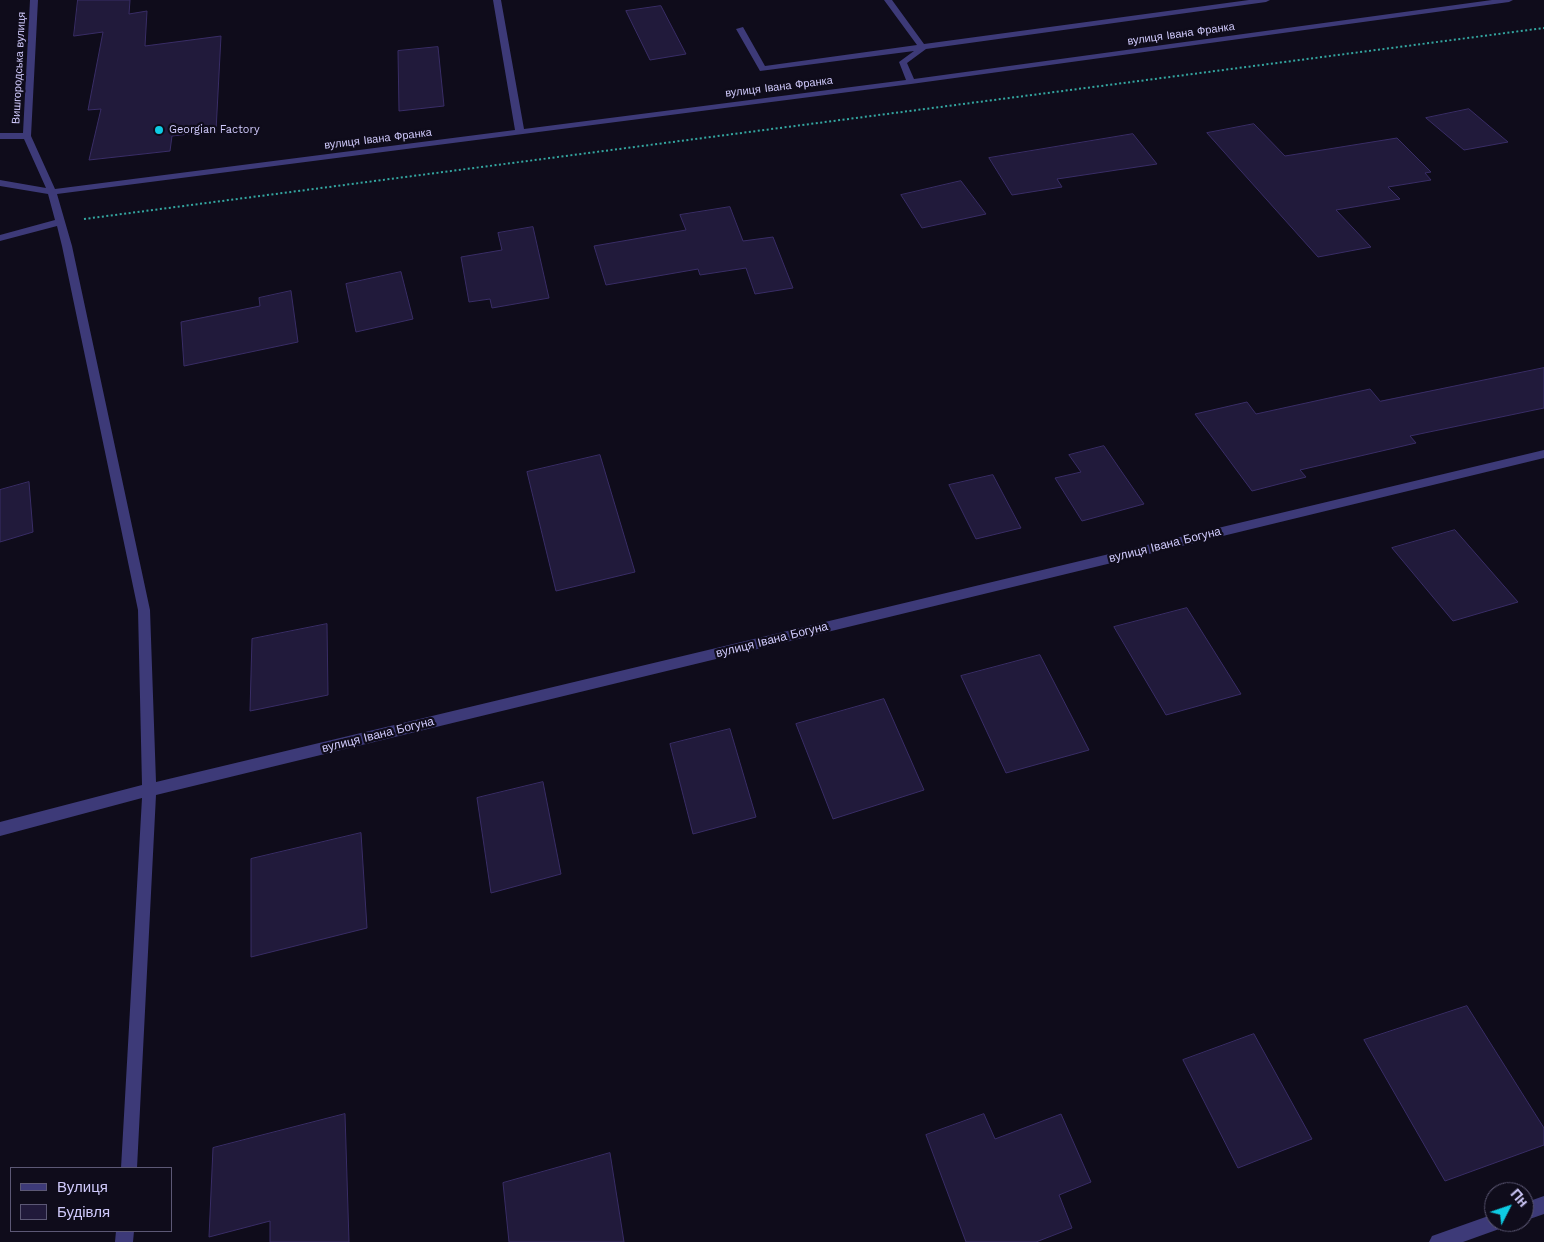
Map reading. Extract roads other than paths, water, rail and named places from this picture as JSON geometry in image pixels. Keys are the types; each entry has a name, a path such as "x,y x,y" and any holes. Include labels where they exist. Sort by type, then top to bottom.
{"street":[{"name":"Вишгородська вулиця","path":"34,0 27,136 52,192 60,222 144,610 149,790 128,1167"},
{"path":"497,0 520,132"},
{"path":"888,0 923,48"},
{"path":"740,29 763,69 1266,0"},
{"name":"вулиця Івана Франка","path":"0,183 52,192 911,82 1509,0"},
{"path":"911,82 904,62 923,48"},
{"path":"0,136 27,136"},
{"path":"0,232 60,222"},
{"path":"0,238 60,222"},
{"name":"вулиця Івана Богуна","path":"0,829 149,790 1544,454"},
{"path":"1438,1242 1484,1226"}],"place":[{"name":"Georgian Factory","path":"159,130"}]}
